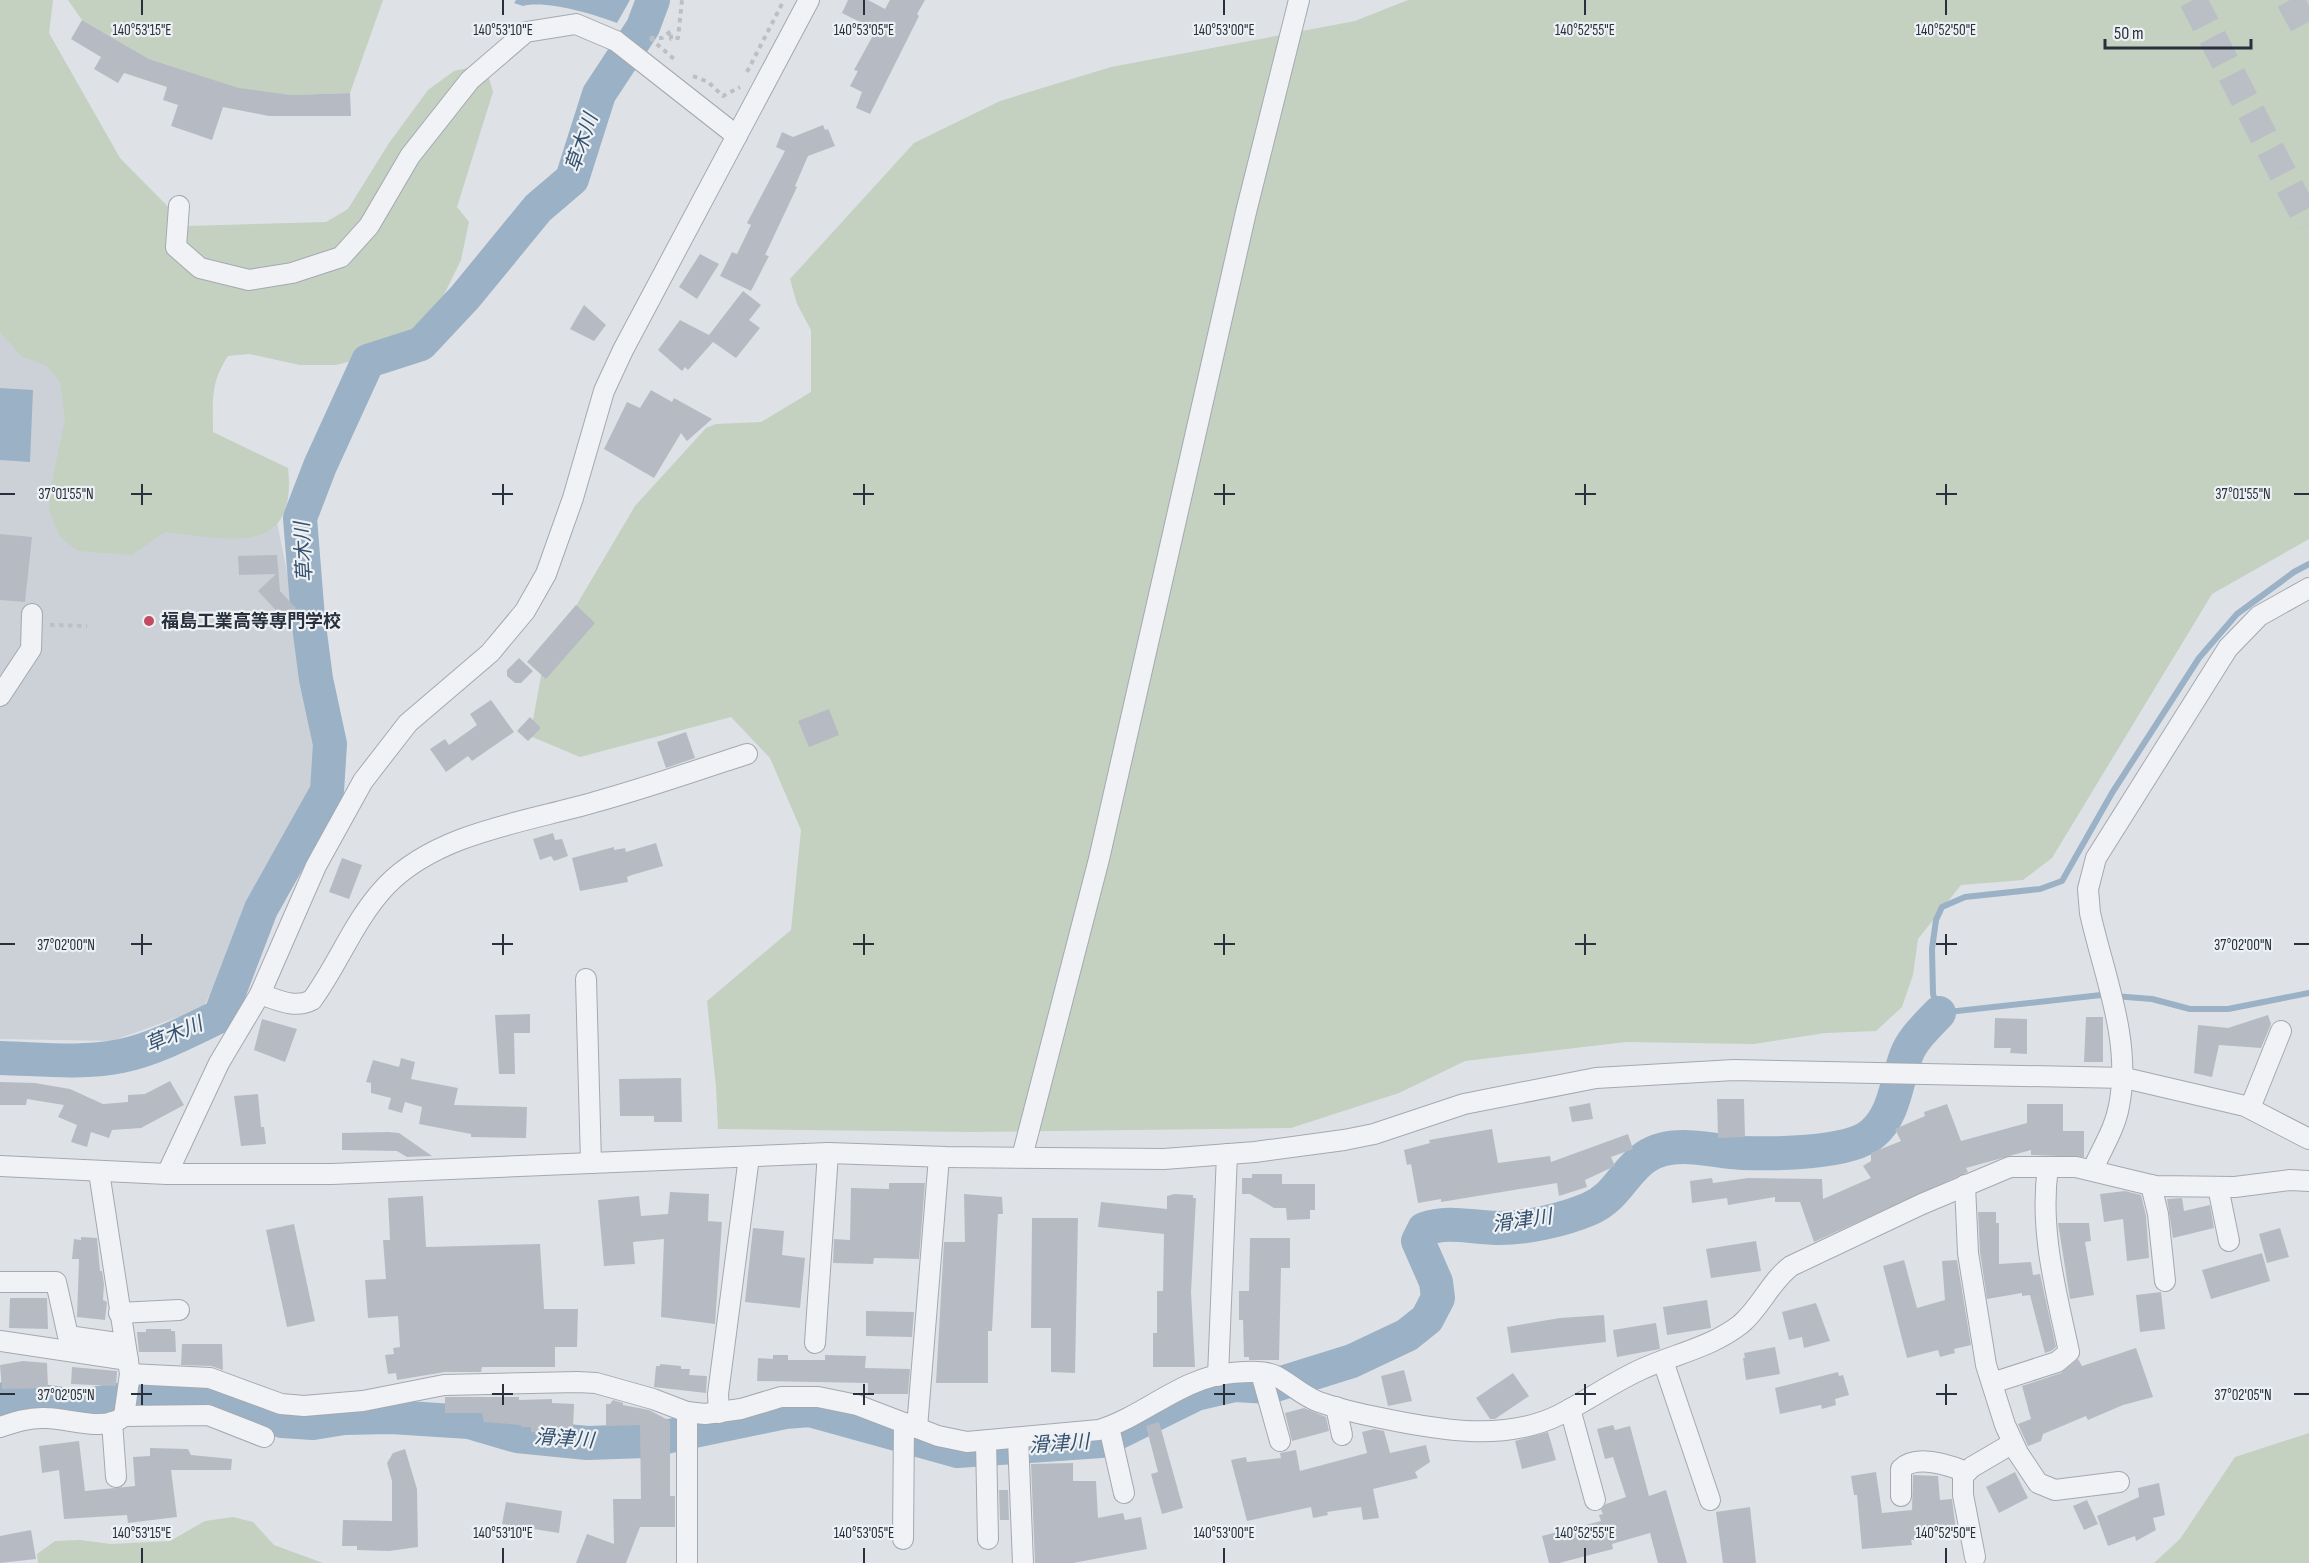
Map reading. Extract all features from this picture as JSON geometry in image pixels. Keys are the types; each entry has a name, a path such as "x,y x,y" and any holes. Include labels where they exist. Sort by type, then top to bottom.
{"street":[{"path":"167,1174 219,1063 260,994 316,866 363,781 408,723 490,653 525,611 546,574 573,498 604,391 623,350 809,0"},
{"path":"1022,1157 1099,859 1246,212 1299,0"},
{"path":"179,206 176,248 200,268 249,280 292,273 341,257 369,226 411,156 470,80 526,32 576,24 616,41 737,136"},
{"path":"2093,1169 2114,1123 2124,1057 2088,902 2090,876 2096,858 2228,648 2259,616 2309,588"},
{"path":"0,696 31,649 26,621"},
{"path":"260,994 295,1005 302,1005 312,1000 353,928 386,887 404,870 446,847 467,838 596,802 747,754"},
{"path":"586,979 591,1163"},
{"path":"2250,1108 2281,1031"},
{"path":"0,1166 167,1174 332,1174 828,1153 939,1157 1164,1159 1288,1149 1374,1134 1464,1104 1596,1078 1734,1070 2122,1078 2207,1095 2250,1108 2309,1139"},
{"path":"814,1342 828,1153"},
{"path":"1218,1376 1227,1154"},
{"path":"719,1413 718,1394 749,1157"},
{"path":"903,1539 911,1425 939,1157"},
{"path":"1992,1383 2057,1362 2069,1352 2053,1279 2046,1230 2048,1167"},
{"path":"0,1341 210,1378 270,1401 304,1406 363,1401 426,1388 465,1383 538,1381 596,1383 653,1399 687,1412 719,1413 795,1395 857,1405 960,1441 986,1441 1109,1427 1177,1390 1230,1373 1261,1373 1275,1376 1318,1402 1336,1407 1381,1418 1476,1432 1542,1422 1570,1409 1630,1374 1713,1341 1740,1325 1758,1307 1780,1275 1791,1266 2002,1169 2076,1167 2093,1169 2151,1185 2218,1187 2290,1180 2309,1181"},
{"path":"99,1172 128,1365 120,1416 116,1477"},
{"path":"1965,1185 1975,1310 1992,1383 2013,1443 2038,1483 2045,1487 2055,1490 2119,1482"},
{"path":"2151,1185 2158,1215 2164,1281"},
{"path":"2218,1187 2229,1241"},
{"path":"0,1282 56,1282 68,1336 128,1365"},
{"path":"119,1313 179,1310"},
{"path":"1663,1361 1710,1500"},
{"path":"1261,1373 1280,1441"},
{"path":"1336,1407 1342,1435"},
{"path":"1570,1409 1595,1500"},
{"path":"687,1412 687,1563"},
{"path":"0,1427 22,1420 46,1418 87,1423 120,1416 208,1415 264,1437"},
{"path":"1109,1427 1124,1493"},
{"path":"1018,1438 1023,1563"},
{"path":"986,1441 988,1539"},
{"path":"1975,1557 1962,1482 1966,1472 2013,1443"},
{"path":"1901,1496 1899,1486 1901,1469 1911,1462 1947,1464 1966,1472"}],"path":[{"path":"682,0 678,38 671,39 671,31 662,38 650,38 682,67"},
{"path":"691,75 708,82 723,96 740,88 759,44 784,0"},
{"path":"26,621 87,626"}],"shaded area":[{"name":"福島工業高等専門学校","path":"0,271 272,498 322,745 317,787 203,1008 112,1041 0,1039"}],"green space":[{"path":"0,0 53,0 49,33 120,158 187,226 326,222 348,209 389,143 428,90 454,71 485,64 493,92 457,207 469,222 461,260 425,333 382,353 336,365 300,365 249,354 228,356 222,366 215,384 213,432 288,468 288,497 282,518 270,530 253,537 233,539 165,532 132,555 78,551 60,537 49,511 51,486 65,419 60,382 47,366 21,356 0,332"},
{"path":"68,0 383,0 350,93 290,95 251,92 149,59 82,20"},
{"path":"1408,0 2309,0 2309,539 2212,594 2052,858 2023,880 1961,885 1918,939 1913,975 1902,1007 1876,1031 1825,1033 1754,1044 1626,1042 1465,1061 1399,1093 1291,1128 972,1132 718,1129 707,1001 791,930 801,830 770,758 731,717 580,757 530,736 544,660 635,506 706,428 716,424 761,422 811,392 811,330 797,304 790,279 914,143 1000,101 1111,67 1355,21"},
{"path":"2309,1433 2309,1563 2154,1563 2180,1539 2235,1457"},
{"path":"233,1517 253,1522 274,1545 323,1563 38,1563 37,1554 55,1541 80,1540 111,1544 170,1541 205,1521"}],"water":[{"path":"516,0 630,0 617,23 557,6 523,6 514,3"},
{"path":"0,388 33,390 30,462 0,460"}],"building":[{"path":"848,0 868,0 885,9 890,0 925,0 870,114 856,108 862,92 850,86 858,71 854,70 876,30 842,13"},
{"path":"82,20 149,59 239,88 290,95 350,93 351,116 269,116 223,107 212,140 171,126 178,105 163,100 167,87 124,73 118,83 94,69 101,57 71,39"},
{"path":"823,125 825,130 828,129 835,146 808,156 795,186 797,187 765,255 769,256 751,291 720,276 732,252 737,254 751,225 747,223 785,151 776,147 782,132 793,137"},
{"path":"700,254 719,264 697,299 679,287"},
{"path":"743,291 761,305 749,320 760,328 736,358 713,342 688,370 685,367 682,371 658,350 680,320 709,335"},
{"path":"584,305 606,325 594,341 570,329"},
{"path":"651,390 672,402 674,398 712,419 687,441 681,433 654,478 604,449 627,402 640,408"},
{"path":"0,534 32,537 25,602 0,600"},
{"path":"277,555 280,591 296,608 284,619 258,591 276,574 239,575 238,556"},
{"path":"576,605 595,623 546,679 527,662"},
{"path":"519,658 533,671 521,683 515,683 507,676 507,670"},
{"path":"491,700 514,732 472,761 468,756 446,772 430,749 445,739 449,745 477,725 470,714"},
{"path":"829,709 839,735 809,747 798,721"},
{"path":"530,717 541,728 528,741 517,731"},
{"path":"686,732 695,758 666,768 657,742"},
{"path":"553,833 555,840 562,839 568,856 554,861 551,856 540,860 533,839"},
{"path":"656,843 663,866 627,877 628,882 580,891 572,858 614,847 614,850 625,848 626,852"},
{"path":"342,858 362,865 349,899 329,892"},
{"path":"530,1014 530,1033 514,1033 515,1074 499,1074 495,1015"},
{"path":"2268,1015 2271,1024 2261,1048 2219,1045 2212,1077 2194,1073 2198,1025 2228,1028"},
{"path":"2086,1017 2103,1017 2103,1062 2084,1062"},
{"path":"1995,1018 2027,1019 2027,1054 2010,1053 2011,1048 1994,1048"},
{"path":"262,1019 297,1029 285,1062 254,1050"},
{"path":"401,1058 415,1062 411,1079 458,1088 454,1105 527,1107 526,1138 471,1137 471,1134 419,1124 422,1107 405,1102 402,1113 388,1109 391,1098 371,1093 371,1083 366,1082 373,1060 399,1067"},
{"path":"681,1078 682,1122 654,1122 654,1116 620,1116 619,1079"},
{"path":"170,1081 184,1105 141,1128 112,1130 109,1138 91,1132 87,1147 71,1142 77,1125 58,1117 64,1105 27,1099 26,1105 0,1105 0,1082 35,1083 70,1089 103,1104 128,1102 128,1095 145,1094"},
{"path":"258,1094 261,1127 264,1127 266,1144 241,1146 234,1096"},
{"path":"1717,1099 1744,1099 1745,1137 1718,1138"},
{"path":"1590,1103 1593,1119 1572,1122 1569,1107"},
{"path":"1947,1104 1961,1141 2027,1123 2027,1104 2063,1104 2063,1131 2084,1131 2084,1157 2031,1155 2031,1150 1966,1168 1968,1172 1814,1242 1800,1202 1775,1202 1775,1197 1728,1205 1727,1198 1692,1203 1690,1181 1712,1178 1713,1183 1748,1178 1822,1179 1823,1199 1871,1178 1863,1166 1871,1161 1871,1153 1901,1141 1895,1129 1925,1116 1924,1112"},
{"path":"1492,1129 1498,1163 1550,1156 1551,1162 1628,1134 1633,1149 1611,1157 1615,1166 1585,1180 1587,1187 1559,1196 1557,1183 1441,1202 1441,1199 1418,1203 1411,1164 1407,1165 1404,1150 1430,1143 1429,1140"},
{"path":"342,1133 399,1133 432,1156 407,1157 397,1151 342,1150"},
{"path":"1252,1174 1282,1174 1282,1184 1315,1184 1315,1210 1310,1210 1310,1219 1287,1220 1286,1208 1274,1208 1250,1194 1242,1194 1242,1178 1252,1178"},
{"path":"889,1183 925,1183 919,1259 874,1258 873,1264 833,1263 834,1239 850,1240 851,1188 889,1189"},
{"path":"2125,1191 2141,1195 2146,1216 2149,1258 2127,1261 2123,1219 2104,1222 2100,1194"},
{"path":"670,1192 709,1194 708,1221 722,1222 715,1324 661,1317 664,1239 633,1242 635,1264 604,1266 598,1200 639,1196 641,1216 668,1214"},
{"path":"964,1194 1002,1197 1003,1214 998,1214 992,1331 988,1331 988,1383 936,1383 944,1242 965,1242"},
{"path":"1193,1195 1193,1198 1196,1198 1191,1292 1195,1367 1153,1367 1153,1333 1157,1333 1157,1291 1163,1291 1164,1234 1098,1227 1101,1202 1167,1209 1167,1196"},
{"path":"423,1196 426,1247 540,1244 544,1309 578,1309 577,1347 555,1347 555,1367 482,1367 481,1372 445,1372 397,1380 396,1373 388,1374 385,1355 394,1354 393,1348 400,1347 398,1316 368,1318 365,1280 386,1279 383,1240 390,1240 388,1198"},
{"path":"2182,1198 2184,1211 2210,1205 2214,1228 2173,1238 2167,1199"},
{"path":"1978,1212 1996,1212 1996,1223 1999,1223 1999,1264 2031,1262 2033,1275 2040,1274 2056,1347 2051,1351 2045,1353 2030,1295 2022,1296 2022,1293 1987,1299 1980,1252"},
{"path":"1032,1218 1078,1218 1075,1373 1051,1372 1051,1328 1031,1328"},
{"path":"2058,1223 2089,1223 2091,1241 2085,1242 2094,1295 2070,1299"},
{"path":"294,1224 315,1321 287,1327 266,1230"},
{"path":"753,1228 784,1231 782,1255 805,1258 800,1308 745,1302"},
{"path":"2280,1228 2289,1257 2267,1263 2259,1234"},
{"path":"81,1237 97,1238 100,1271 102,1271 104,1284 103,1300 107,1302 105,1320 77,1317 79,1259 72,1259 74,1239 81,1240"},
{"path":"1250,1238 1290,1238 1290,1268 1281,1268 1279,1360 1249,1360 1249,1357 1244,1357 1243,1320 1239,1320 1239,1291 1249,1291"},
{"path":"1756,1241 1761,1271 1711,1278 1706,1249"},
{"path":"2262,1253 2270,1281 2211,1299 2202,1270"},
{"path":"1904,1260 1917,1308 1945,1300 1942,1261 1957,1260 1971,1345 1954,1349 1955,1353 1940,1357 1938,1350 1907,1358 1883,1266"},
{"path":"2161,1292 2165,1329 2140,1332 2136,1295"},
{"path":"10,1298 47,1298 48,1329 9,1328"},
{"path":"1707,1300 1711,1328 1667,1335 1663,1307"},
{"path":"1816,1303 1830,1341 1804,1348 1802,1337 1789,1340 1782,1312"},
{"path":"866,1311 914,1312 912,1337 866,1336"},
{"path":"1604,1315 1606,1342 1511,1353 1507,1327 1560,1318"},
{"path":"1656,1323 1660,1349 1617,1357 1613,1330"},
{"path":"146,1329 175,1331 176,1352 139,1352 137,1332 146,1332"},
{"path":"182,1344 222,1344 223,1370 211,1366 181,1365"},
{"path":"1775,1347 1780,1374 1746,1380 1744,1353"},
{"path":"2136,1348 2153,1397 2123,1405 2088,1420 2086,1416 2043,1434 2041,1441 2028,1446 2018,1424 2031,1419 2022,1386 2061,1373 2078,1359 2082,1366"},
{"path":"773,1355 788,1355 788,1360 825,1360 825,1355 866,1356 865,1368 910,1369 908,1394 868,1394 868,1383 757,1381 758,1358 773,1359"},
{"path":"23,1361 47,1363 48,1388 2,1389 0,1365"},
{"path":"660,1364 690,1369 689,1375 707,1376 706,1393 654,1387 656,1366"},
{"path":"72,1367 117,1371 116,1386 71,1384"},
{"path":"1404,1370 1412,1401 1388,1406 1381,1376"},
{"path":"1838,1372 1839,1376 1843,1375 1849,1395 1835,1399 1836,1405 1822,1409 1821,1405 1780,1414 1775,1388"},
{"path":"1513,1373 1529,1396 1495,1419 1490,1419 1476,1398"},
{"path":"445,1397 519,1397 519,1400 552,1399 552,1403 574,1404 573,1429 553,1428 553,1432 531,1432 531,1427 484,1422 482,1413 445,1413"},
{"path":"613,1400 623,1405 649,1410 670,1421 670,1496 675,1496 675,1527 640,1527 626,1563 576,1563 587,1534 614,1544 613,1499 641,1499 640,1425 606,1426 606,1404 610,1404"},
{"path":"1304,1408 1326,1417 1329,1431 1292,1441 1285,1413"},
{"path":"1159,1422 1183,1508 1162,1514 1151,1474 1158,1472 1146,1426"},
{"path":"1613,1425 1615,1430 1630,1426 1649,1496 1666,1490 1687,1563 1658,1563 1650,1533 1612,1544 1613,1549 1559,1563 1549,1563 1542,1536 1601,1521 1599,1515 1603,1514 1601,1510 1606,1504 1626,1497 1613,1457 1605,1459 1597,1429"},
{"path":"1374,1429 1384,1431 1390,1453 1426,1445 1430,1462 1415,1472 1418,1478 1373,1489 1379,1518 1363,1520 1361,1507 1327,1512 1328,1515 1313,1518 1311,1507 1247,1521 1231,1460 1246,1457 1247,1462 1281,1458 1280,1453 1296,1450 1300,1471 1367,1453 1362,1432"},
{"path":"1548,1432 1556,1460 1522,1469 1515,1441"},
{"path":"79,1441 85,1491 135,1486 133,1457 150,1456 150,1448 188,1449 191,1455 232,1459 231,1470 171,1470 177,1517 128,1523 127,1515 64,1519 59,1470 42,1473 39,1446"},
{"path":"405,1449 417,1489 418,1547 389,1551 357,1550 357,1546 342,1546 343,1520 392,1521 392,1481 387,1463 393,1453"},
{"path":"1073,1463 1073,1481 1096,1481 1098,1518 1123,1513 1125,1520 1141,1517 1147,1549 1073,1563 1035,1563 1031,1464"},
{"path":"1876,1472 1882,1513 1912,1510 1913,1475 1938,1476 1940,1500 1952,1499 1956,1530 1932,1532 1933,1538 1911,1540 1912,1545 1862,1549 1857,1495 1854,1495 1851,1476"},
{"path":"2015,1472 2028,1498 1999,1513 1986,1487"},
{"path":"2159,1483 2165,1515 2153,1518 2156,1530 2136,1541 2135,1536 2108,1546 2097,1516 2139,1497 2138,1488"},
{"path":"999,1490 1008,1490 1009,1520 1000,1520"},
{"path":"2087,1500 2098,1524 2084,1530 2073,1506"},
{"path":"506,1502 562,1511 559,1533 502,1524"},
{"path":"1750,1507 1756,1563 1723,1563 1716,1512"},
{"path":"31,1530 36,1559 0,1563 0,1536"}],"waterway":[{"name":"草木川","path":"0,1058 76,1060 121,1056 159,1044 220,1016 261,909 327,791 330,744 316,679 308,618 300,518 320,466 368,361 421,344 465,297 538,208 572,179 599,94 643,27 653,0"},
{"path":"2309,564 2294,572 2237,614 2199,658 2112,793 2062,881 2040,889 1965,897 1942,907 1936,920 1932,949 1933,994 1939,1013 2101,995 2152,999 2190,1009 2228,1009 2309,993"},
{"name":"滑津川","path":"0,1401 10,1397 79,1406 169,1392 190,1394 282,1421 313,1423 344,1418 391,1417 469,1422 517,1436 587,1443 646,1441 785,1412 810,1410 958,1451 1101,1441 1196,1394 1235,1385 1269,1387 1352,1361 1407,1335 1427,1319 1438,1298 1436,1282 1418,1241 1424,1229 1443,1225 1511,1228 1568,1217 1602,1201 1639,1162 1650,1154 1664,1149 1690,1147 1742,1153 1790,1153 1829,1149 1861,1141 1872,1134 1886,1117 1912,1044 1939,1013"}],"tunnel":[{"path":"2193,0 2309,224"},
{"path":"2290,0 2309,35"}],"place":[{"name":"福島工業高等専門学校","path":"149,621"}]}
